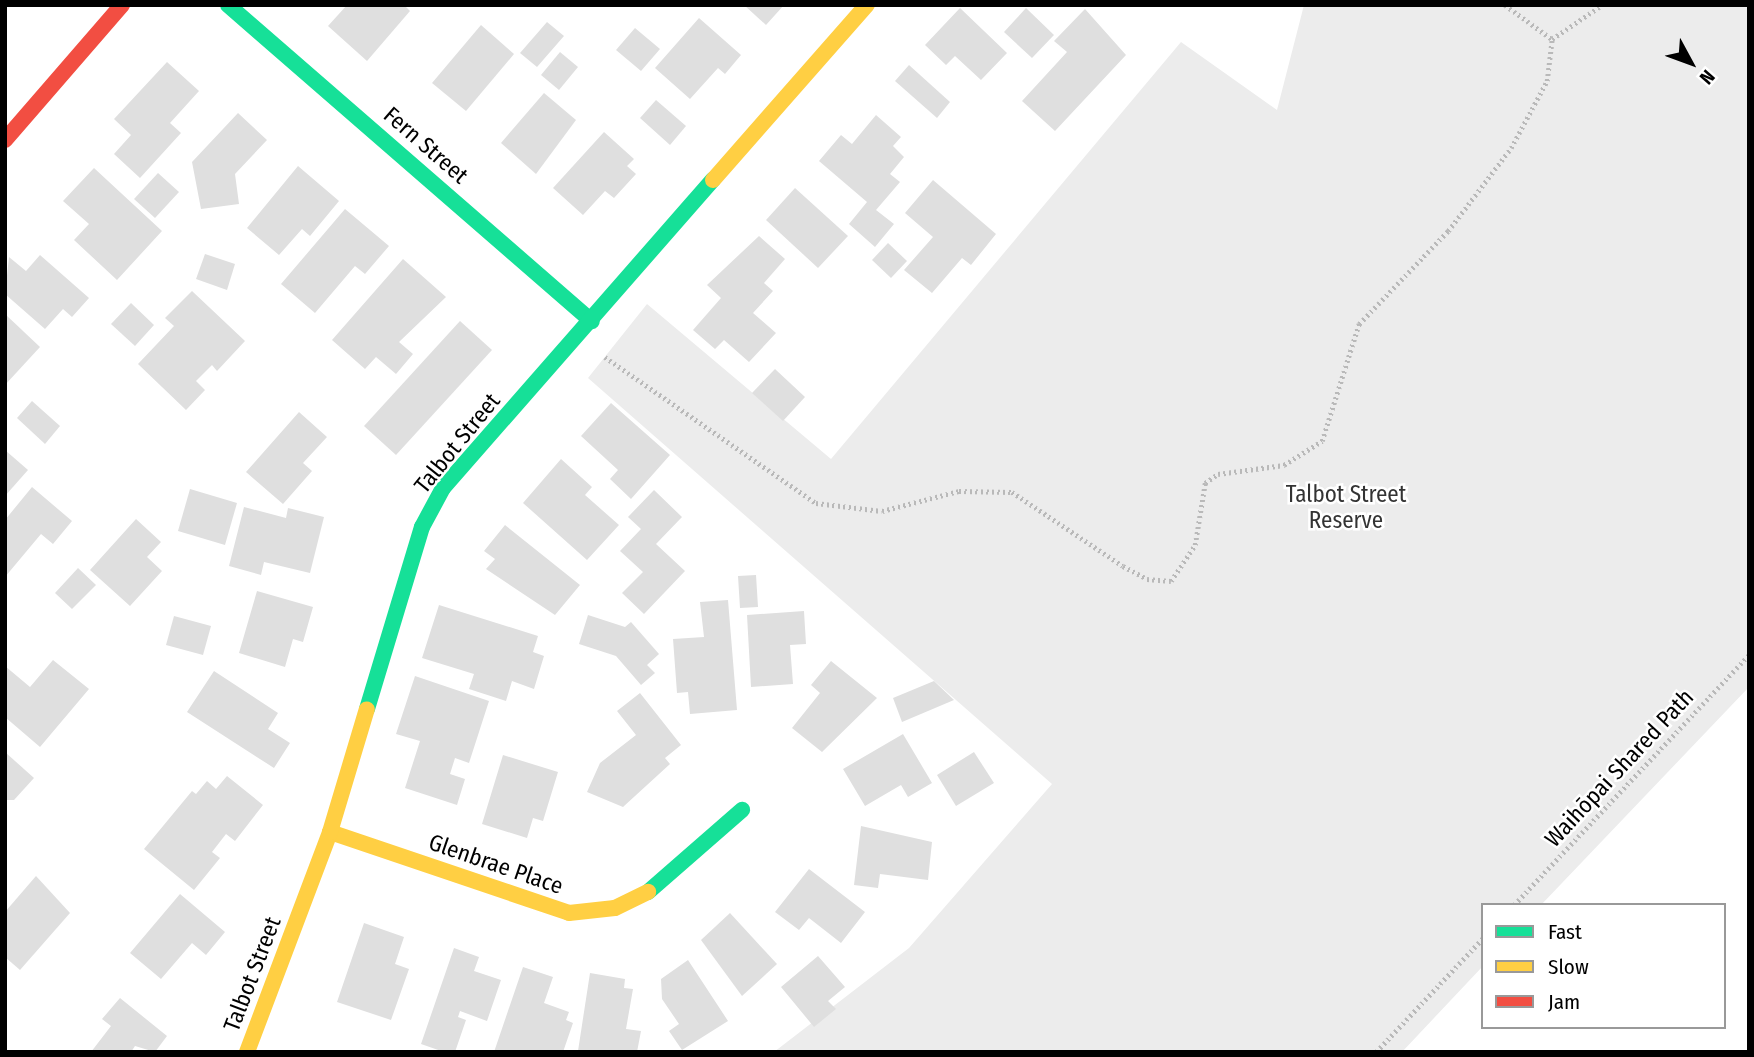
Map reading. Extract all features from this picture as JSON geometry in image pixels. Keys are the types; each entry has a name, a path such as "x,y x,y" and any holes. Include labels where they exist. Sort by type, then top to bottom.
{"street":[{"path":"5,140 122,5"},
{"name":"Fern Street","path":"228,5 592,321"},
{"name":"Talbot Street","path":"247,1052 330,832 422,527 443,488 867,5"},
{"name":"Glenbrae Place","path":"330,832 569,913 615,908 651,890 742,810"}],"path":[{"path":"1505,5 1552,39"},
{"path":"576,339 816,503 882,511 959,491 1012,492 1123,566 1147,579 1171,581 1195,545 1205,484 1218,474 1284,465 1322,441 1359,324 1448,231 1511,148 1547,81 1552,39 1602,5"},
{"name":"Waihōpai Shared Path","path":"1516,903 1749,655"},
{"path":"1376,1052 1481,940"}],"green space":[{"name":"Talbot Street Reserve","path":"1304,5 1749,5 1749,687 1543,903 1481,903 1481,968 1402,1052 774,1052 909,948 1052,784 588,378 647,304 831,459 1181,42 1277,110"}],"building":[{"path":"347,5 404,5 410,11 367,61 328,26"},
{"path":"744,5 784,5 766,25"},
{"path":"960,8 1007,53 981,80 955,56 946,65 925,45"},
{"path":"1026,8 1054,35 1032,58 1004,32"},
{"path":"1085,9 1126,55 1055,131 1022,101 1067,52 1054,41"},
{"path":"699,18 741,55 725,74 718,68 690,99 655,68"},
{"path":"547,22 564,36 537,67 520,53"},
{"path":"481,25 514,54 466,111 432,83"},
{"path":"635,28 660,49 641,71 616,50"},
{"path":"560,52 578,67 559,90 541,75"},
{"path":"167,62 199,91 170,123 181,133 140,178 114,154 131,135 114,119"},
{"path":"909,65 950,102 937,118 895,81"},
{"path":"544,93 576,120 536,174 501,143"},
{"path":"656,100 686,126 670,145 640,118"},
{"path":"238,113 267,140 235,174 239,204 201,209 192,162"},
{"path":"876,115 901,137 893,146 904,157 890,174 900,182 876,210 894,224 875,247 849,224 867,202 819,161 841,135 852,144"},
{"path":"604,132 634,159 627,166 636,174 614,198 605,191 583,215 553,188"},
{"path":"298,166 339,201 310,236 302,229 279,255 247,228"},
{"path":"94,168 162,231 117,280 74,240 89,224 63,201"},
{"path":"158,173 179,192 155,218 134,199"},
{"path":"933,180 996,234 971,265 962,258 932,293 904,270 933,237 905,213"},
{"path":"795,188 848,236 818,268 766,220"},
{"path":"345,209 389,246 365,274 355,266 315,313 281,284"},
{"path":"759,236 785,259 764,283 773,291 753,313 776,333 749,362 724,340 715,349 693,330 721,298 707,285"},
{"path":"888,243 907,261 891,278 872,260"},
{"path":"205,254 235,264 227,290 196,279"},
{"path":"40,255 89,298 72,317 63,309 45,329 5,294 9,257 26,271"},
{"path":"403,259 446,297 399,342 413,354 396,374 376,357 365,369 332,340"},
{"path":"192,291 245,341 217,371 212,365 196,381 205,390 186,410 138,364 174,326 165,318"},
{"path":"131,303 154,325 135,346 111,324"},
{"path":"5,314 40,347 5,385"},
{"path":"460,321 492,350 396,455 364,426"},
{"path":"775,369 805,397 783,421 752,393"},
{"path":"32,401 60,426 45,444 17,418"},
{"path":"611,403 670,455 631,499 610,479 618,470 581,436"},
{"path":"299,412 327,437 303,463 312,471 283,504 246,472"},
{"path":"5,450 28,470 5,496"},
{"path":"561,459 592,487 585,495 619,525 587,560 523,503"},
{"path":"32,487 72,521 53,544 41,534 5,577 5,520"},
{"path":"190,489 237,503 225,545 178,531"},
{"path":"654,490 682,517 656,544 685,571 644,614 622,593 643,572 620,551 641,529 628,517"},
{"path":"244,507 286,518 288,508 324,517 310,573 264,562 261,575 229,566"},
{"path":"136,519 161,542 147,557 162,571 130,606 90,570"},
{"path":"505,525 580,585 555,615 486,569 495,559 484,551"},
{"path":"78,568 96,585 72,609 55,593"},
{"path":"756,575 758,607 740,608 738,576"},
{"path":"257,591 313,607 303,642 293,639 285,667 239,653"},
{"path":"728,600 737,710 690,714 688,692 677,693 673,639 704,637 700,602"},
{"path":"439,605 538,636 533,652 544,656 534,689 512,681 506,701 469,689 474,674 422,658"},
{"path":"804,611 806,644 790,645 793,684 751,687 747,615"},
{"path":"588,615 625,627 631,622 659,654 647,665 655,673 641,685 616,656 579,644"},
{"path":"174,616 211,626 203,655 166,645"},
{"path":"53,660 89,689 40,747 5,717 5,666 30,687"},
{"path":"831,661 877,698 822,752 792,728 820,693 811,685"},
{"path":"214,671 278,713 268,729 290,743 274,768 187,712"},
{"path":"415,676 489,701 469,763 455,758 450,774 465,779 457,805 405,788 420,741 396,734"},
{"path":"934,681 954,700 902,722 893,698"},
{"path":"640,693 681,745 665,758 670,764 623,807 587,792 600,763 636,735 617,711"},
{"path":"903,734 932,783 908,797 901,785 865,806 843,769"},
{"path":"5,752 34,778 14,800 5,800"},
{"path":"974,752 994,783 956,806 937,775"},
{"path":"503,755 558,772 543,821 533,818 527,838 482,824"},
{"path":"227,776 263,805 235,841 226,834 212,852 220,858 194,890 144,849 192,791 196,794 207,781 216,789"},
{"path":"861,826 932,842 928,880 880,874 878,888 854,885"},
{"path":"809,869 865,912 841,943 809,918 799,930 775,912"},
{"path":"36,876 70,913 20,970 5,957 5,912"},
{"path":"180,894 225,932 206,955 192,943 161,979 130,953"},
{"path":"730,913 777,964 742,996 701,940"},
{"path":"364,923 404,937 395,964 409,969 391,1020 337,1002"},
{"path":"454,948 479,957 474,971 501,980 487,1021 460,1011 458,1017 466,1020 455,1052 444,1052 421,1044"},
{"path":"818,956 845,987 828,1001 836,1009 814,1027 781,987"},
{"path":"688,960 728,1021 682,1050 669,1031 679,1024 662,999 661,979"},
{"path":"523,967 553,977 544,1003 569,1012 566,1020 573,1023 563,1052 494,1052"},
{"path":"590,973 625,979 624,988 633,989 626,1029 641,1031 637,1052 578,1051"},
{"path":"120,998 167,1036 155,1052 135,1046 131,1052 91,1052 111,1026 102,1019"}],"traffic: fast":[{"path":"228,5 592,321"},
{"path":"367,709 422,527 443,488 713,180"},
{"path":"648,892 742,810"}],"traffic: slow":[{"path":"713,180 867,5"},
{"path":"247,1052 330,832 367,709"},
{"path":"330,832 569,913 615,908 648,892"}],"traffic: jam":[{"path":"5,140 122,5"}]}
